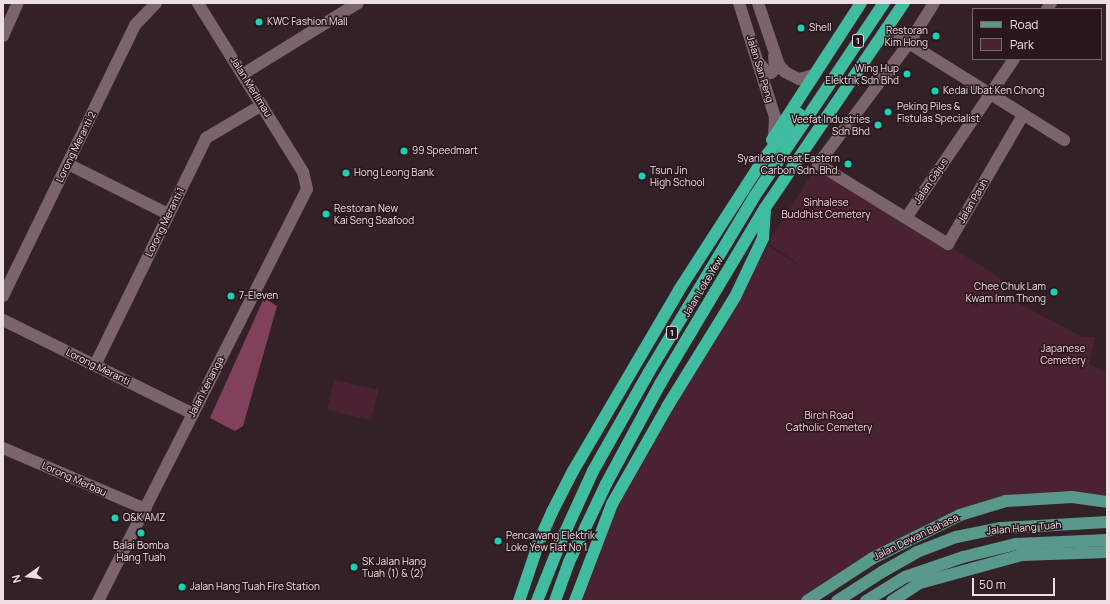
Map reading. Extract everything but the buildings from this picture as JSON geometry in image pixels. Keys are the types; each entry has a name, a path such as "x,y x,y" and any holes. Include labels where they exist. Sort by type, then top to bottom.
{"highway":[{"path":"762,161 774,136 861,3"},
{"name":"Jalan Loke Yew","path":"537,601 561,541 593,471 649,372 712,264 832,78 884,3"},
{"name":"Jalan Loke Yew","path":"555,601 569,562 606,484 660,384 765,208 904,3"},
{"path":"519,601 540,539 552,512 573,471 675,296 762,161 792,124 808,100 832,78"},
{"path":"575,601 612,504 667,407 735,297 763,238 765,208"}],"main road":[{"name":"Jalan Dewan Bahasa","path":"807,601 873,558 960,515 1006,501 1072,497 1107,502"},
{"name":"Jalan Hang Tuah","path":"837,601 882,572 917,552 956,537 1001,528 1107,522"},
{"name":"Jalan Hang Tuah","path":"866,601 905,577 963,557 1016,544 1107,540"},
{"path":"892,601 920,583 1022,554 1107,552"}],"street":[{"path":"3,36 18,3"},
{"name":"Lorong Meranti 2","path":"3,296 135,24 156,3"},
{"name":"Jalan Merlimau","path":"198,3 303,172"},
{"path":"243,74 358,3"},
{"name":"Jalan San Peng","path":"740,3 775,117 774,136"},
{"name":"Jalan San Peng","path":"758,3 774,54 779,65 792,76 799,79 814,75"},
{"path":"906,218 818,164 909,43 934,3"},
{"path":"886,29 1064,140"},
{"path":"758,62 767,72 772,73 775,69 774,54"},
{"name":"Jalan Gajus","path":"906,218 1013,60"},
{"name":"Lorong Meranti 1","path":"95,365 206,138 262,105"},
{"name":"Jalan Pauh","path":"906,218 948,244 1023,115"},
{"path":"68,164 168,214"},
{"name":"Jalan Kenanga","path":"98,601 308,189 303,172"},
{"name":"Lorong Meranti","path":"3,320 193,414"},
{"name":"Lorong Merbau","path":"3,448 145,510"}],"green space":[{"name":"Birch Road Catholic Cemetery","path":"818,164 991,272 1000,279 1003,303 1004,296 1083,337 1095,337 1089,364 1107,373 1107,501 1006,501 941,523 808,601 578,601 607,526 649,450 686,375 768,246 808,271 768,243"},
{"path":"334,380 378,390 371,420 327,410"}],"shaded area":[{"path":"264,298 277,306 243,426 235,431 210,418"}],"place":[{"name":"KWC Fashion Mall","path":"259,22"},
{"name":"Shell","path":"801,28"},
{"name":"Restoran Kim Hong","path":"936,36"},
{"name":"Wing Hup Elektrik Sdn Bhd","path":"907,74"},
{"name":"Kedai Ubat Ken Chong","path":"935,91"},
{"name":"Peking Piles & Fistulas Specialist","path":"888,112"},
{"name":"Veefat Industries Sdn Bhd","path":"878,125"},
{"name":"99 Speedmart","path":"404,151"},
{"name":"Syarikat Great Eastern Carbon Sdn. Bhd.","path":"848,164"},
{"name":"Hong Leong Bank","path":"346,173"},
{"name":"Tsun Jin High School","path":"642,176"},
{"name":"Restoran New Kai Seng Seafood","path":"326,214"},
{"name":"Chee Chuk Lam Kwam Imm Thong","path":"1054,292"},
{"name":"7-Eleven","path":"231,296"},
{"name":"Q&K AMZ","path":"115,518"},
{"name":"Balai Bomba Hang Tuah","path":"141,533"},
{"name":"Pencawang Elektrik Loke Yew Flat No 1","path":"498,541"},
{"name":"SK Jalan Hang Tuah (1) & (2)","path":"354,567"},
{"name":"Jalan Hang Tuah Fire Station","path":"182,587"}],"park label":[{"name":"Sinhalese Buddhist Cemetery","path":"826,208"},
{"name":"Japanese Cemetery","path":"1063,354"}]}
